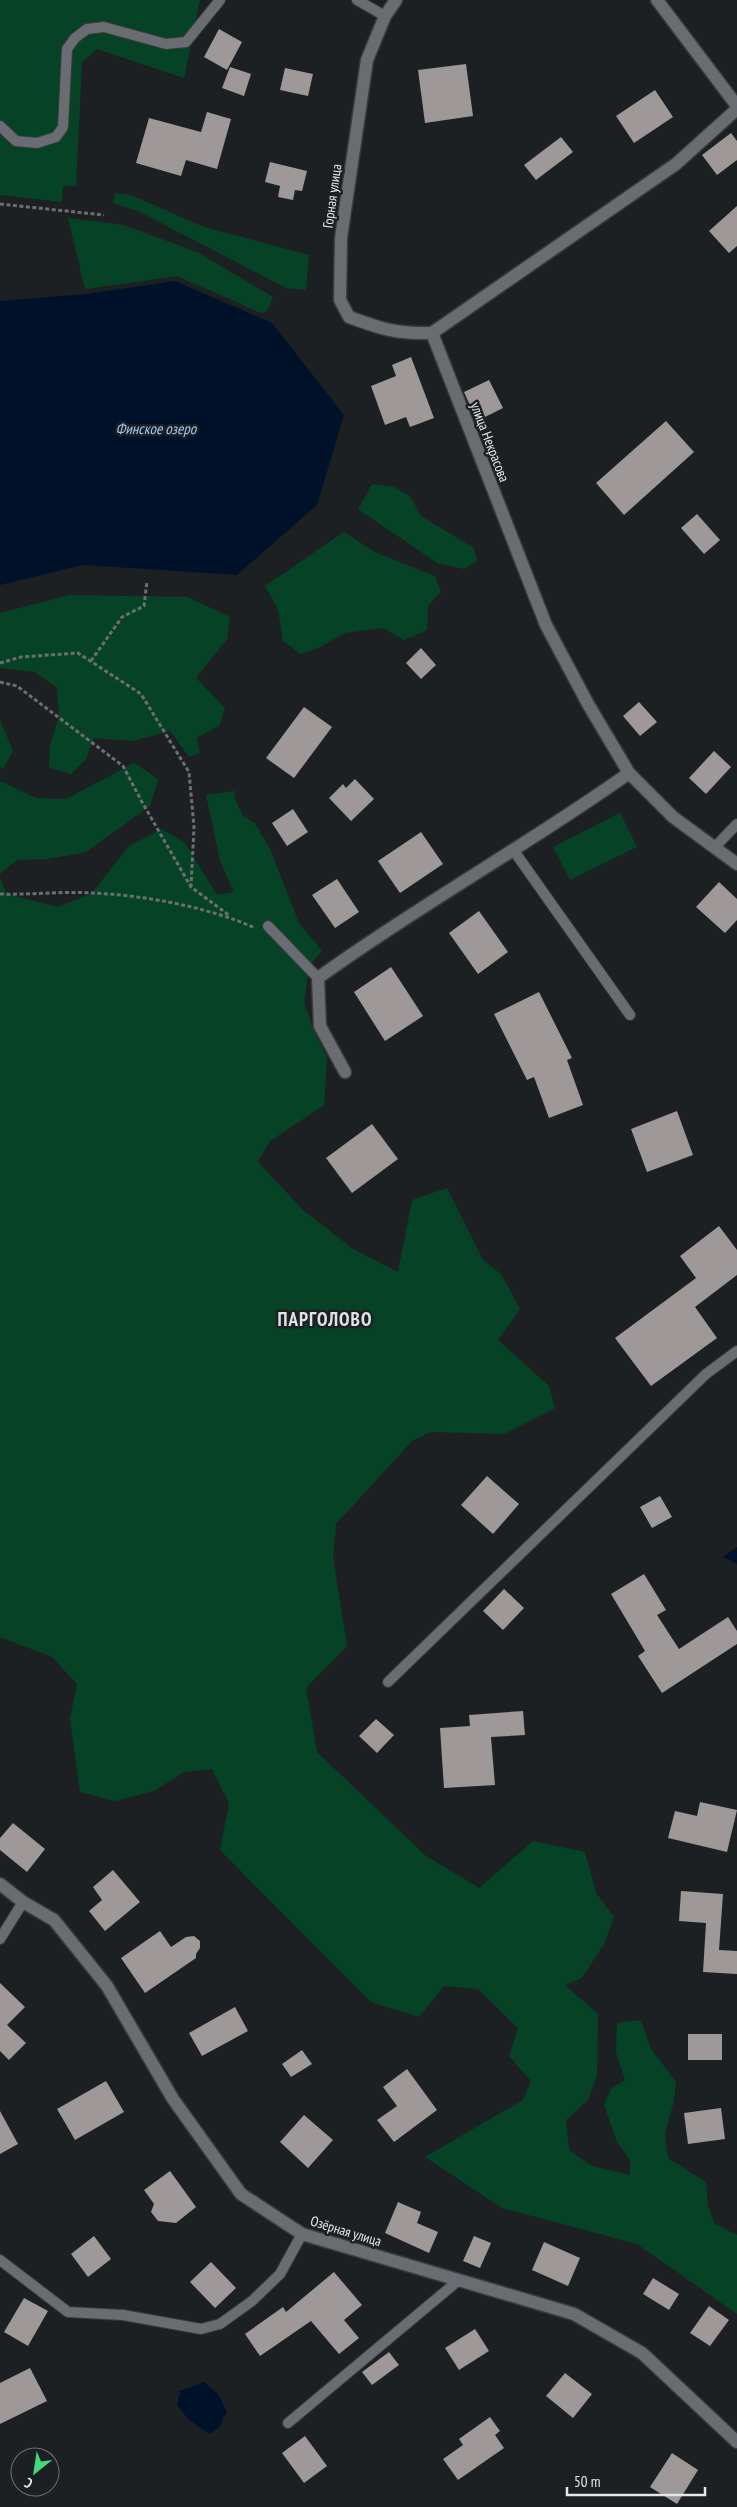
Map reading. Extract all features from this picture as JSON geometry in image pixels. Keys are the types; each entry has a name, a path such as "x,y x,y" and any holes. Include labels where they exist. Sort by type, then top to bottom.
{"street":[{"name":"Горная улица","path":"396,0 385,16 367,60 341,238 340,300 349,317 376,327 401,334 432,333"},
{"path":"432,333 676,164 737,108 657,0"},
{"name":"улица Некрасова","path":"432,333 546,625 588,704 629,773 673,817 716,846 737,864"},
{"path":"345,1072 320,1026 318,978 353,953 567,818 629,773"},
{"name":"Озёрная улица","path":"0,1884 23,1902 54,1920 107,1986 173,2100 242,2194 302,2234 574,2314 642,2353 737,2442"}],"lane":[{"path":"0,126 16,141 37,144 56,137 63,127 67,49 75,38 87,29 104,27 166,44 186,42 220,0"},
{"path":"357,0 385,16"},
{"path":"716,846 737,824"},
{"path":"514,851 630,1015"},
{"path":"268,926 318,978"},
{"path":"388,1682 706,1374 737,1351"},
{"path":"0,1939 23,1902"},
{"path":"0,2260 68,2312 123,2315 201,2329 220,2324 252,2301 280,2274 302,2234"},
{"path":"288,2422 459,2280"}],"path":[{"path":"0,204 104,216"},
{"path":"90,661 122,617 144,606 147,581"},
{"path":"0,663 21,657 78,654 141,694 189,772 194,826 191,887"},
{"path":"0,682 17,686 124,766 142,802 191,887 230,916 171,903 92,893 0,894"}],"green space":[{"path":"0,0 200,0 184,78 97,49 82,62 76,186 63,186 62,202 0,195"},
{"path":"115,193 131,195 204,227 309,255 306,290 286,288 138,211 113,203"},
{"path":"68,218 124,225 199,253 273,297 267,311 261,313 177,276 85,289"},
{"path":"372,484 394,487 410,496 421,516 474,548 477,561 464,569 437,563 358,509"},
{"path":"344,532 375,552 435,576 441,592 428,605 427,630 404,640 383,628 345,633 318,648 301,654 283,641 278,609 265,586"},
{"path":"69,595 188,597 230,617 227,639 196,678 225,708 219,726 196,738 200,753 189,757 170,731 133,741 94,738 86,759 71,774 49,768 50,745 59,716 57,688 35,672 0,668 0,613"},
{"path":"0,720 13,751 3,769 0,767"},
{"path":"134,763 158,779 150,806 86,852 48,859 17,860 0,874 0,781 36,798 66,799"},
{"path":"235,791 234,797 243,816 255,823 270,849 299,923 322,951 309,966 304,1003 317,1038 327,1056 324,1105 270,1141 258,1162 302,1209 353,1249 398,1272 412,1200 447,1188 483,1260 501,1274 520,1309 498,1340 549,1386 555,1408 504,1434 431,1432 412,1441 336,1524 333,1557 347,1646 306,1688 317,1752 426,1856 479,1888 533,1841 585,1852 596,1893 614,1917 604,1944 582,1978 565,1985 598,2014 597,2076 588,2100 566,2120 569,2150 592,2166 630,2175 630,2160 617,2142 604,2105 611,2089 625,2080 616,2052 617,2023 641,2020 651,2049 676,2082 674,2101 665,2133 668,2158 706,2182 708,2206 715,2224 737,2235 737,2314 637,2244 502,2208 425,2157 523,2100 531,2081 509,2056 518,2028 478,1989 444,1986 419,2017 371,2002 220,1850 229,1803 212,1769 184,1772 154,1791 115,1801 80,1792 70,1719 77,1684 52,1657 0,1637 0,879 7,894 58,907 92,893 129,846 162,829 185,843 217,895 234,892 220,861 206,795"},
{"path":"620,813 637,847 570,880 553,847"}],"water":[{"name":"Финское озеро","path":"175,281 272,323 344,415 317,505 237,575 83,565 0,585 0,301 86,294"},
{"path":"737,1547 737,1564 723,1557"},
{"path":"204,2382 218,2394 227,2412 220,2427 209,2434 188,2419 177,2405 180,2391"}],"building":[{"path":"219,29 242,42 227,70 204,57"},
{"path":"466,64 473,116 425,123 418,70"},
{"path":"230,67 251,74 244,96 222,88"},
{"path":"285,68 313,74 308,96 280,90"},
{"path":"655,90 673,117 634,143 616,116"},
{"path":"207,112 231,119 217,169 186,160 181,176 136,163 149,118 201,132"},
{"path":"731,133 737,141 737,160 717,175 702,155"},
{"path":"561,137 573,152 536,180 524,165"},
{"path":"270,162 307,171 302,191 295,190 293,200 278,197 280,186 265,182"},
{"path":"737,206 737,246 729,253 709,231"},
{"path":"411,357 434,418 410,427 406,417 385,425 371,386 396,376 392,365"},
{"path":"489,380 503,408 477,421 464,392"},
{"path":"666,421 694,452 624,515 596,483"},
{"path":"697,514 720,540 704,554 681,528"},
{"path":"421,648 436,665 421,679 406,663"},
{"path":"639,702 657,722 640,736 623,716"},
{"path":"304,707 332,727 294,778 266,758"},
{"path":"714,751 731,767 706,794 689,778"},
{"path":"355,779 374,799 351,821 329,798 343,784 346,788"},
{"path":"293,809 308,832 287,846 272,823"},
{"path":"421,832 443,864 400,893 378,861"},
{"path":"337,879 359,912 335,928 312,895"},
{"path":"719,882 737,899 737,920 725,933 696,907"},
{"path":"479,911 508,952 478,974 449,933"},
{"path":"391,967 423,1016 385,1041 354,992"},
{"path":"539,992 572,1058 567,1060 583,1105 549,1118 534,1077 527,1080 494,1014"},
{"path":"677,1111 693,1155 647,1172 631,1129"},
{"path":"372,1124 398,1159 352,1193 326,1158"},
{"path":"719,1226 737,1250 737,1275 695,1307 717,1338 651,1386 615,1338 696,1278 680,1256"},
{"path":"487,1476 519,1504 493,1534 461,1505"},
{"path":"660,1496 672,1517 652,1528 640,1507"},
{"path":"644,1574 666,1610 657,1615 679,1649 728,1617 737,1631 737,1644 662,1693 638,1656 645,1651 611,1594"},
{"path":"504,1589 524,1608 503,1630 483,1611"},
{"path":"523,1711 525,1735 491,1737 495,1785 444,1788 440,1728 470,1726 469,1715"},
{"path":"376,1719 394,1735 377,1753 359,1736"},
{"path":"700,1802 737,1810 727,1852 668,1838 675,1811 697,1816"},
{"path":"13,1823 45,1849 27,1872 0,1850 0,1838"},
{"path":"113,1870 140,1902 105,1931 89,1911 102,1900 93,1887"},
{"path":"681,1891 723,1894 719,1950 737,1951 737,1974 703,1972 706,1923 679,1921"},
{"path":"160,1931 171,1947 186,1937 194,1936 200,1941 200,1948 196,1958 145,1993 121,1958"},
{"path":"0,1983 25,2007 7,2025 26,2043 9,2060 0,2051"},
{"path":"235,2007 248,2031 202,2056 189,2033"},
{"path":"688,2034 722,2034 722,2060 688,2060"},
{"path":"302,2050 312,2064 291,2077 282,2064"},
{"path":"407,2069 437,2110 394,2142 377,2120 397,2106 383,2087"},
{"path":"106,2081 124,2112 75,2140 57,2109"},
{"path":"721,2108 725,2139 688,2144 684,2113"},
{"path":"0,2111 18,2144 0,2154"},
{"path":"304,2115 333,2140 308,2168 280,2142"},
{"path":"170,2171 196,2207 176,2223 158,2221 151,2212 154,2204 144,2190"},
{"path":"398,2202 421,2212 417,2223 438,2232 429,2253 385,2233"},
{"path":"94,2236 111,2259 88,2277 71,2254"},
{"path":"474,2236 491,2243 480,2268 463,2261"},
{"path":"544,2242 580,2258 568,2286 532,2270"},
{"path":"211,2262 236,2288 215,2308 190,2282"},
{"path":"334,2272 362,2305 344,2320 359,2338 339,2354 311,2321 260,2356 245,2334 283,2307 286,2312"},
{"path":"653,2278 679,2294 669,2310 643,2294"},
{"path":"24,2298 48,2311 28,2346 4,2332"},
{"path":"709,2306 729,2320 710,2346 690,2333"},
{"path":"475,2329 489,2351 459,2370 445,2348"},
{"path":"389,2352 399,2365 372,2385 362,2372"},
{"path":"30,2368 47,2401 0,2424 0,2383"},
{"path":"565,2373 592,2394 573,2418 546,2396"},
{"path":"490,2417 500,2431 495,2435 504,2448 458,2480 443,2459 463,2445 459,2439"},
{"path":"305,2436 327,2466 304,2483 282,2453"},
{"path":"672,2453 698,2470 677,2504 650,2487"}],"district":[{"name":"ПАРГОЛОВО","path":"325,1319"}]}
